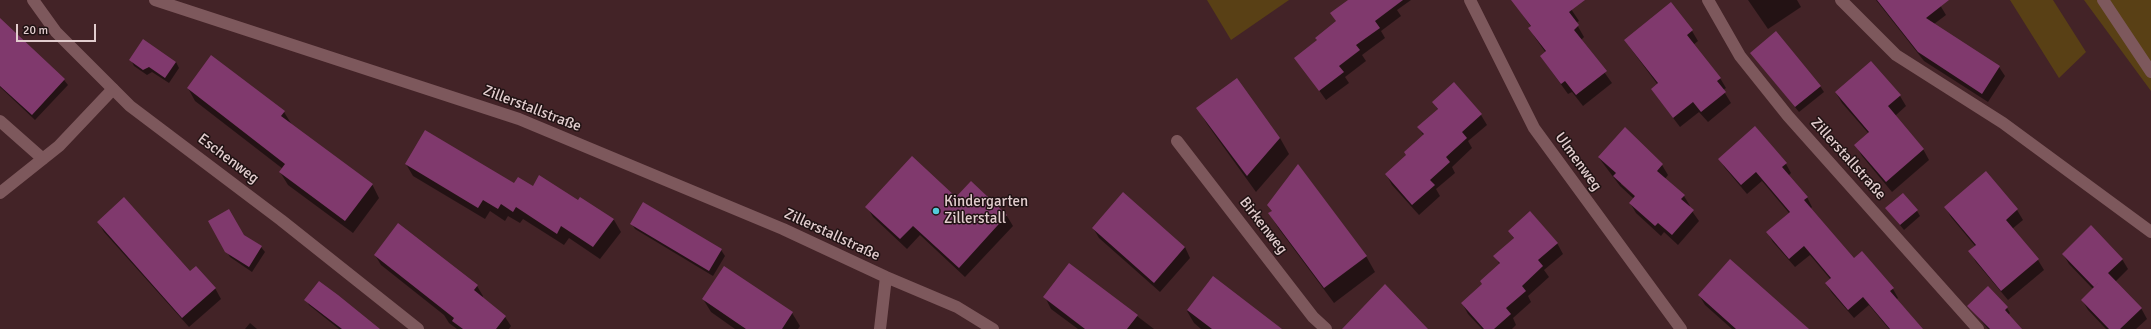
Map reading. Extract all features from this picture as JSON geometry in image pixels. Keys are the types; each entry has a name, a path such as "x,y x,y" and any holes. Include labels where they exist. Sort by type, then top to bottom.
{"street":[{"name":"Eschenweg","path":"33,0 56,32 130,106 281,220 418,329"},
{"name":"Zillerstallstraße","path":"155,0 519,119 783,229 957,308 993,329"},
{"name":"Ulmenweg","path":"1470,0 1534,128 1681,329"},
{"name":"Zillerstallstraße","path":"1708,0 1740,56 1788,116 1978,329"},
{"path":"1841,0 1896,55 2003,123 2151,232"},
{"path":"2103,0 2151,72"},
{"path":"0,193 60,146 113,89"},
{"path":"0,121 43,159"},
{"name":"Birkenweg","path":"1177,141 1313,317 1326,329"},
{"name":"Zillerstallstraße","path":"880,329 886,277"}],"shaded area":[{"path":"1207,0 1289,0 1231,40"},
{"path":"2010,0 2053,0 2086,52 2059,78"},
{"path":"2084,0 2151,0 2151,91"}],"building":[{"path":"1348,0 1403,0 1375,21 1380,28 1356,45 1360,50 1339,66 1344,72 1319,91 1294,58 1317,40 1315,38 1336,21 1330,13"},
{"path":"1511,0 1585,0 1569,12 1579,25 1574,30 1607,71 1576,95 1565,81 1561,84 1540,56 1546,51 1528,28 1531,26"},
{"path":"1877,0 1949,0 1926,18 2000,66 1982,94 1918,52"},
{"path":"1671,2 1693,30 1687,35 1721,78 1717,81 1726,92 1701,112 1693,102 1673,118 1651,89 1658,83 1624,40"},
{"path":"0,18 65,79 32,115 0,86"},
{"path":"1776,31 1821,86 1795,107 1750,53"},
{"path":"143,39 176,62 165,78 149,67 143,70 129,60"},
{"path":"211,55 285,111 281,116 373,184 345,221 279,172 285,164 187,88"},
{"path":"1871,61 1901,95 1888,106 1924,149 1886,182 1854,145 1869,132 1835,92"},
{"path":"1237,78 1280,138 1247,176 1196,108"},
{"path":"1454,82 1482,114 1462,132 1467,138 1446,157 1450,162 1430,180 1435,185 1412,205 1385,174 1406,155 1404,152 1424,134 1417,127 1438,109 1432,102"},
{"path":"1755,126 1787,163 1782,167 1808,197 1804,200 1854,258 1862,251 1894,288 1890,291 1923,329 1890,329 1863,297 1848,310 1825,283 1831,278 1804,246 1789,259 1766,232 1790,212 1756,172 1741,185 1718,159"},
{"path":"1625,127 1663,164 1657,171 1685,195 1681,199 1694,210 1672,235 1658,223 1655,226 1629,203 1635,196 1613,176 1616,173 1598,157"},
{"path":"425,130 514,183 518,177 533,186 539,175 578,200 580,197 614,219 593,247 561,226 557,234 516,207 513,212 501,204 498,209 483,200 478,208 405,164"},
{"name":"Kindergarten Zillerstall","path":"912,156 956,197 971,181 1007,215 959,268 913,226 900,239 865,207"},
{"path":"1298,164 1367,256 1324,288 1268,213 1272,211 1267,205"},
{"path":"1986,171 2018,209 2006,220 2039,259 2001,291 1968,251 1976,245 1944,207"},
{"path":"1123,192 1185,247 1154,283 1092,228"},
{"path":"1903,193 1918,210 1900,225 1885,208"},
{"path":"124,197 190,271 196,266 216,288 182,318 97,222"},
{"path":"643,202 722,249 709,271 630,224"},
{"path":"229,209 244,235 262,246 249,267 225,252 208,221"},
{"path":"1530,211 1558,243 1538,260 1543,266 1522,286 1526,291 1506,308 1511,314 1494,329 1484,329 1461,303 1482,284 1480,281 1500,263 1493,256 1514,238 1508,231"},
{"path":"398,223 478,285 474,290 506,316 496,329 463,329 452,321 454,318 374,255"},
{"path":"2091,225 2123,259 2108,273 2142,308 2120,329 2109,329 2081,300 2094,287 2062,254"},
{"path":"1730,259 1809,329 1736,329 1698,295"},
{"path":"1069,263 1138,315 1127,329 1085,329 1043,297"},
{"path":"724,266 793,312 782,329 746,329 702,299"},
{"path":"1213,276 1282,329 1212,329 1187,310"},
{"path":"319,281 380,329 342,329 304,300"},
{"path":"1385,284 1428,329 1342,329"},
{"path":"1988,286 2008,307 2005,310 2022,329 1990,329 1967,306"}],"place":[{"name":"Kindergarten Zillerstall","path":"936,211"}]}
